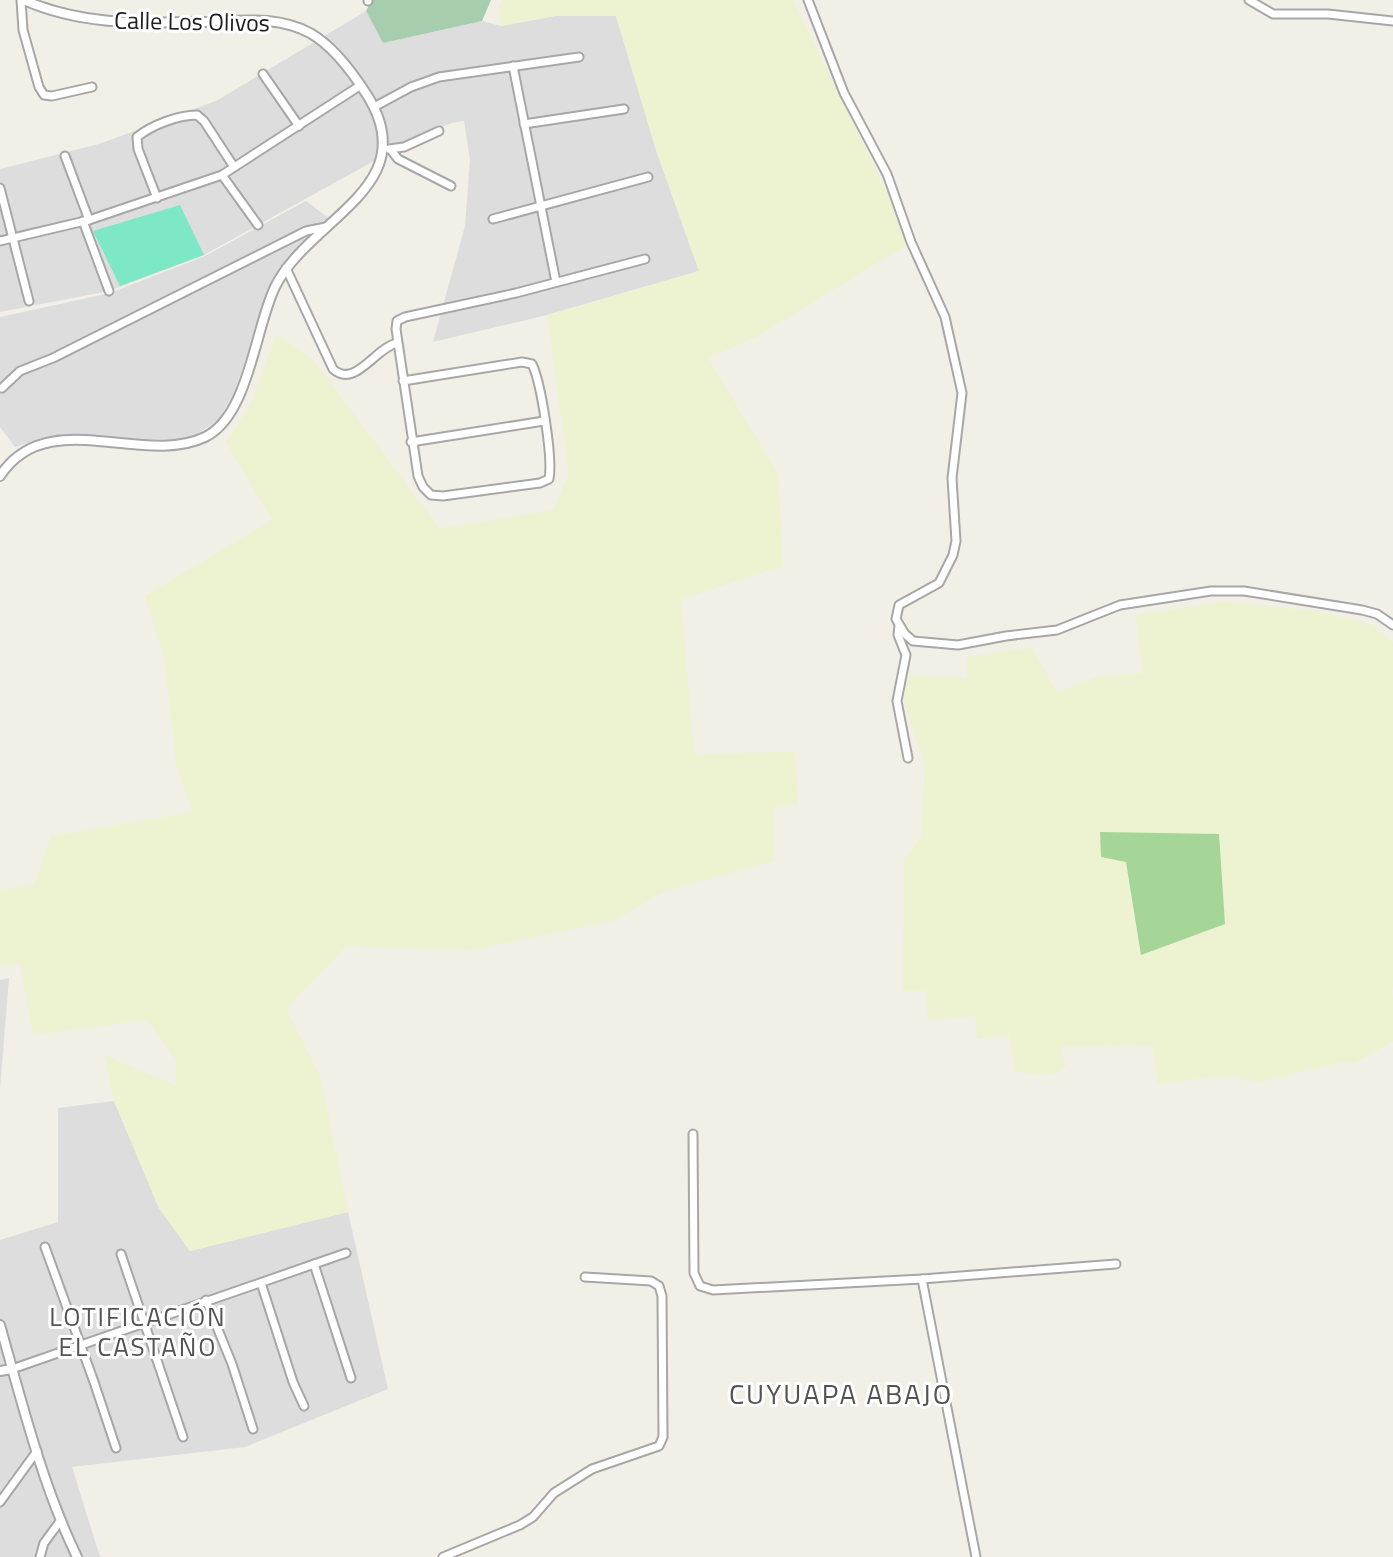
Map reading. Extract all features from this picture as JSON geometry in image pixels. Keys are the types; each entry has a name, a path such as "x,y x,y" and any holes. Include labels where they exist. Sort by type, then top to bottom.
{"street":[{"name":"Calle Los Olivos","path":"23,0 87,20 200,22 241,19 290,25 318,39 361,85 380,118 388,147"},
{"path":"23,0 23,30 44,95 92,87"},
{"path":"808,0 844,93 887,174 911,242 945,317 962,393 952,478 955,548 939,583 899,605 896,612 898,635 906,655 897,701 908,758"},
{"path":"1249,0 1273,14 1328,14 1393,21"},
{"path":"374,107 411,87 439,77 579,57"},
{"path":"513,66 556,282"},
{"path":"263,74 299,126"},
{"path":"0,241 86,220 222,175 361,85"},
{"path":"524,124 624,109"},
{"path":"157,198 138,149 137,137 145,130 187,115 197,115 234,167"},
{"path":"388,147 404,147 439,131"},
{"path":"388,147 398,159 451,186"},
{"path":"0,476 25,451 55,441 178,444 207,436 230,415 265,312 286,268 368,187 388,147"},
{"path":"65,156 109,291"},
{"path":"222,175 258,225"},
{"path":"493,219 648,177"},
{"path":"0,188 29,301"},
{"path":"2,388 20,371 53,358 306,231 326,227"},
{"path":"403,381 522,362 532,364 544,421 551,470 549,479 540,483 443,496 431,495 423,487 411,442 397,343 397,321 645,259"},
{"path":"286,268 333,369 340,375 349,376 357,372 383,348 397,343"},
{"path":"411,442 544,421"},
{"path":"899,625 905,634 921,643 972,643 1057,630 1108,609 1140,601 1228,590 1362,610 1377,614 1393,625"},
{"path":"693,1134 694,1273 700,1286 713,1290 922,1279 1116,1264"},
{"path":"45,1247 116,1448"},
{"path":"0,1371 81,1347 206,1300 346,1253"},
{"path":"121,1254 183,1437"},
{"path":"314,1264 351,1378"},
{"path":"443,1557 520,1525 533,1517 554,1493 592,1469 659,1446 663,1437 662,1296 659,1286 651,1281 585,1277"},
{"path":"922,1279 976,1557"},
{"path":"261,1283 293,1382 304,1406"},
{"path":"206,1300 232,1364 253,1429"},
{"path":"0,1325 37,1451 77,1557"},
{"path":"0,1502 37,1451"},
{"path":"40,1557 48,1535 61,1520"}],"shaded area":[{"path":"366,11 383,43 482,21 501,26 555,16 616,16 656,150 699,271 547,315 433,342 465,226 470,160 464,121 451,123 383,156 204,255 109,291 0,312 0,169 99,144 216,101"},
{"path":"306,201 330,219 281,269 234,393 218,420 193,437 170,440 42,438 15,447 0,427 0,317 110,293 205,256"},
{"path":"9,978 0,1089 0,980"},
{"path":"114,1101 159,1208 190,1251 348,1212 388,1389 245,1447 72,1467 100,1557 0,1557 0,1240 58,1222 58,1108"}],"green space":[{"path":"372,0 491,0 482,21 383,43 366,11"},
{"path":"504,0 793,0 911,242 756,337 708,358 778,474 783,566 681,599 694,754 795,752 798,804 773,808 773,861 663,892 613,921 473,950 346,946 286,1009 321,1078 348,1212 190,1251 159,1208 114,1101 105,1056 176,1085 176,1060 147,1020 33,1035 20,963 0,966 0,890 34,884 51,836 193,812 177,769 164,657 145,596 272,520 226,442 250,405 277,334 314,361 440,529 553,510 569,474 547,315 699,271 656,150 616,16 555,16 501,26 499,6"},
{"path":"180,205 204,255 120,286 93,231"},
{"path":"1225,601 1318,612 1373,625 1393,642 1393,988 1390,991 1393,995 1393,1041 1354,1063 1338,1063 1258,1082 1227,1076 1158,1083 1152,1045 1060,1047 1066,1066 1053,1075 1015,1072 1009,1035 977,1039 976,1016 928,1020 926,991 903,991 904,860 921,837 925,765 903,694 905,684 912,675 967,678 967,657 1032,648 1057,692 1095,678 1143,673 1135,615"},
{"path":"1100,832 1219,834 1225,924 1141,955 1126,862 1101,857"}],"district":[{"name":"LOTIFICACIÓN EL CASTAÑO","path":"138,1332"},
{"name":"CUYUAPA ABAJO","path":"841,1394"}]}
